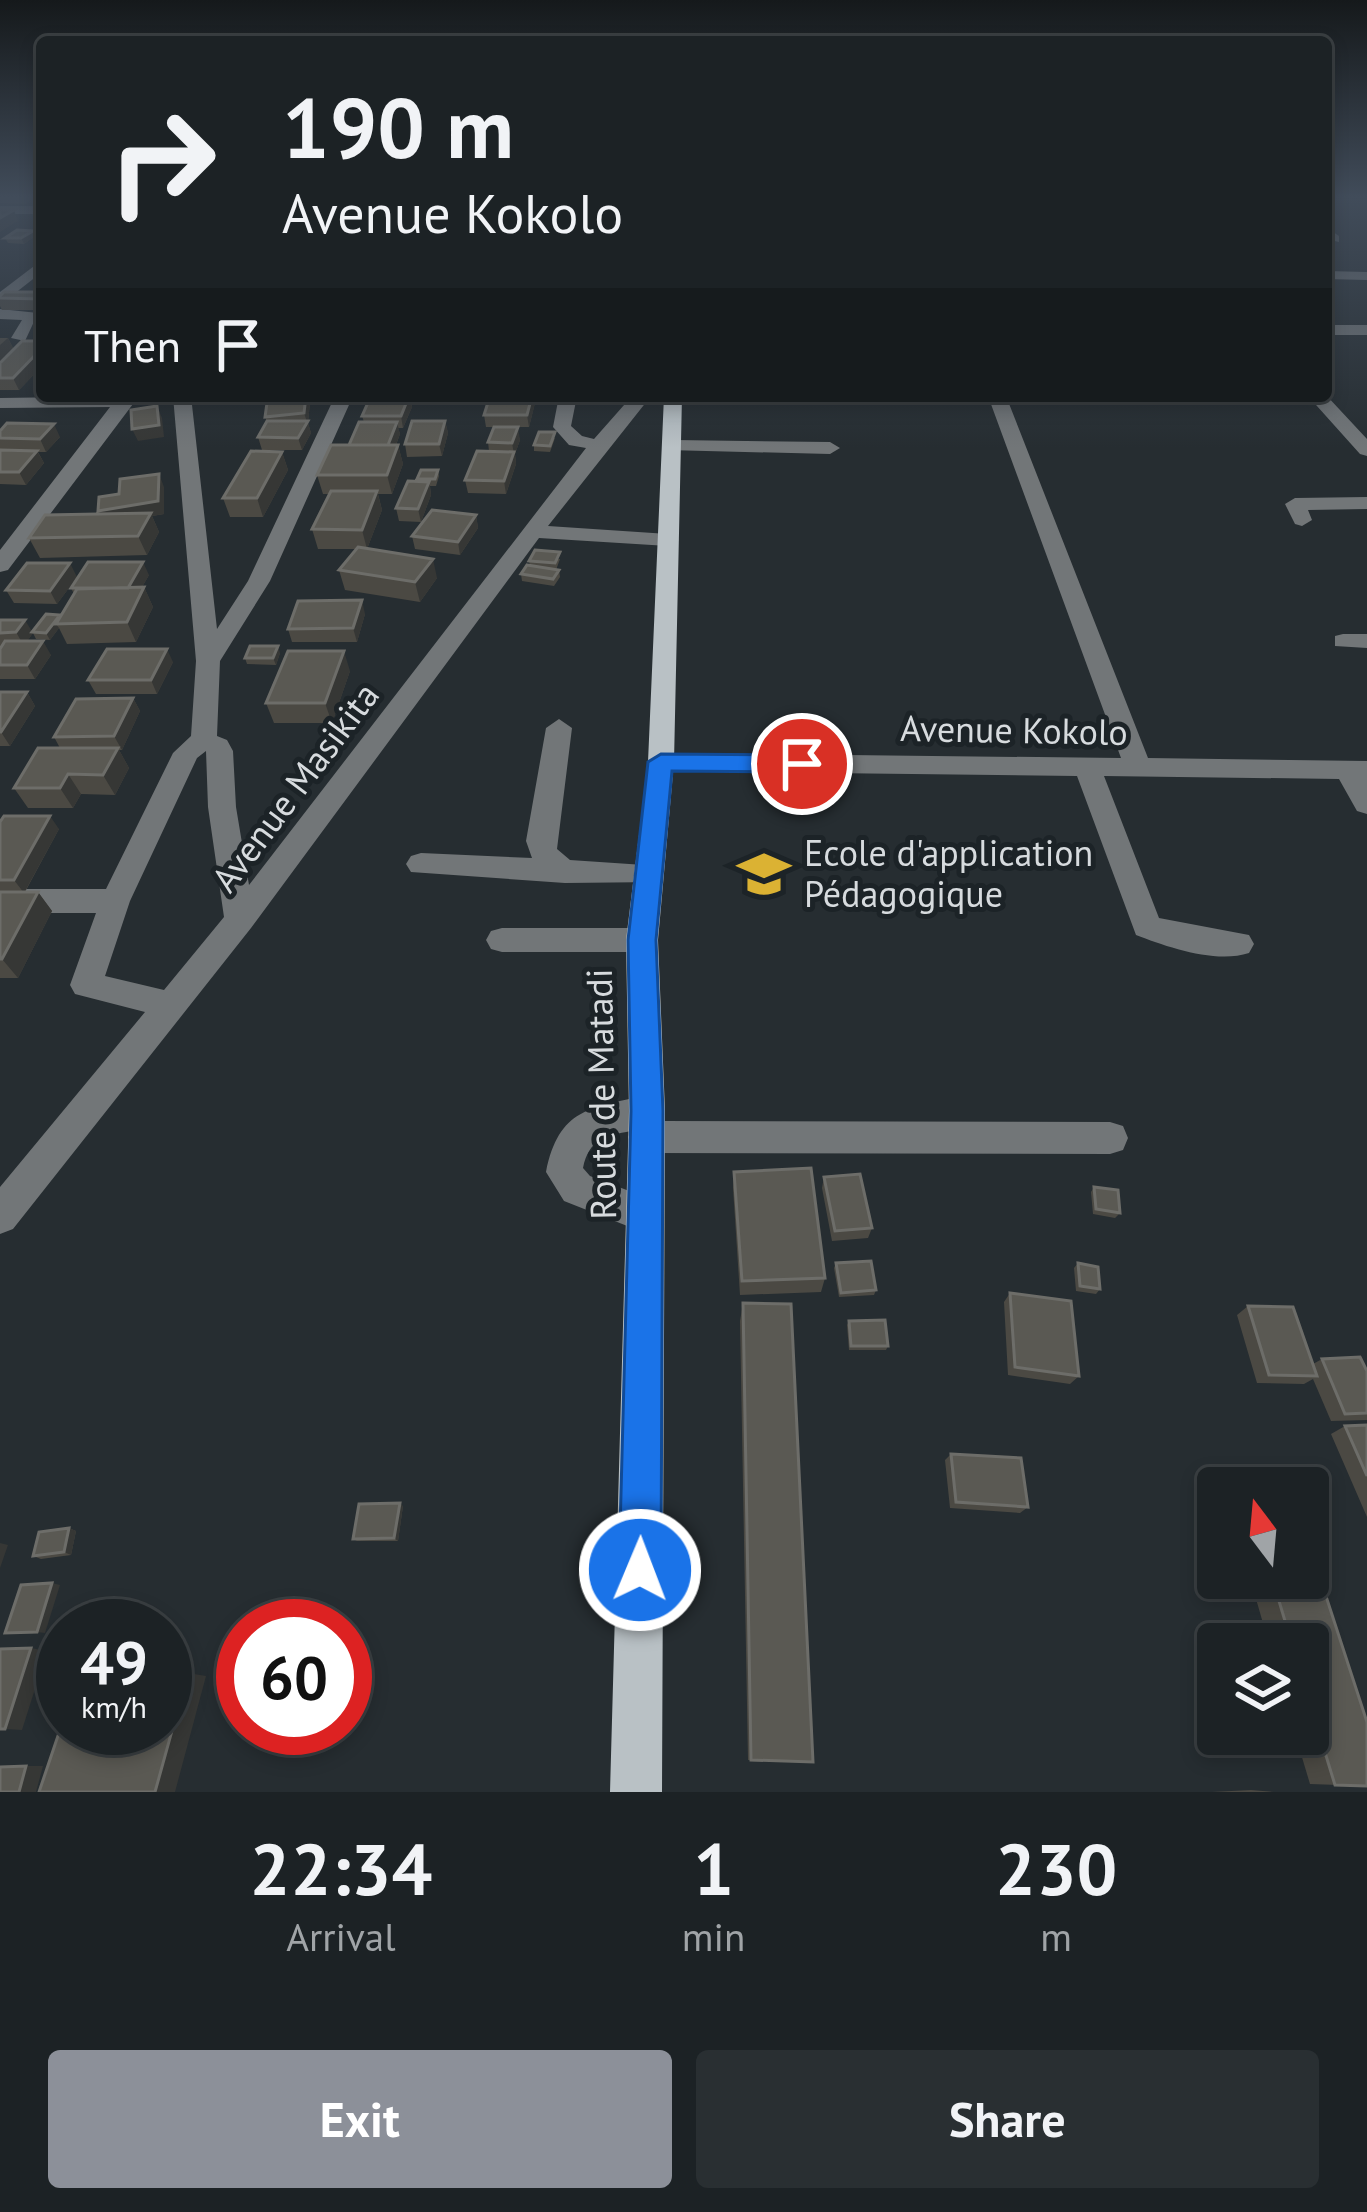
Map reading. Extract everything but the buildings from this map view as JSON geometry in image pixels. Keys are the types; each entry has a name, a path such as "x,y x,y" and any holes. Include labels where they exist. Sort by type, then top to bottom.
{"main road":[{"name":"Route de Matadi","path":"636,1792 647,1124 642,940 661,762 673,402"}],"street":[{"path":"0,314 32,316 19,338"},
{"path":"1332,328 1367,330"},
{"path":"0,404 42,402"},
{"path":"0,566 123,402"},
{"path":"183,402 208,661 204,740"},
{"path":"208,661 260,581 341,402"},
{"path":"567,402 562,428 576,441 598,445"},
{"name":"Avenue Masikita","path":"0,1216 240,920 598,445 637,402"},
{"path":"999,402 1138,767"},
{"path":"1323,402 1367,450"},
{"path":"674,446 830,448"},
{"path":"1302,520 1294,508 1302,502 1367,503"},
{"path":"0,524 31,524"},
{"path":"533,531 668,540"},
{"path":"559,728 540,841 544,854 565,872"},
{"path":"204,740 220,751 222,807 240,920"},
{"path":"171,1005 86,985 115,901 186,753 204,740"},
{"name":"Avenue Kokolo","path":"661,762 1357,770"},
{"path":"1087,766 1147,926 1172,937 1238,944"},
{"path":"1357,770 1367,804"},
{"path":"422,864 649,874"},
{"path":"0,901 115,901"},
{"path":"502,940 642,940"},
{"path":"645,1215 577,1189 564,1172 574,1135 585,1127 647,1124 1110,1138"}],"place":[{"name":"Ecole d'application Pédagogique","path":"764,874"}],"route":[{"path":"640,1570 647,1111 642,940 661,762 802,764"}]}
